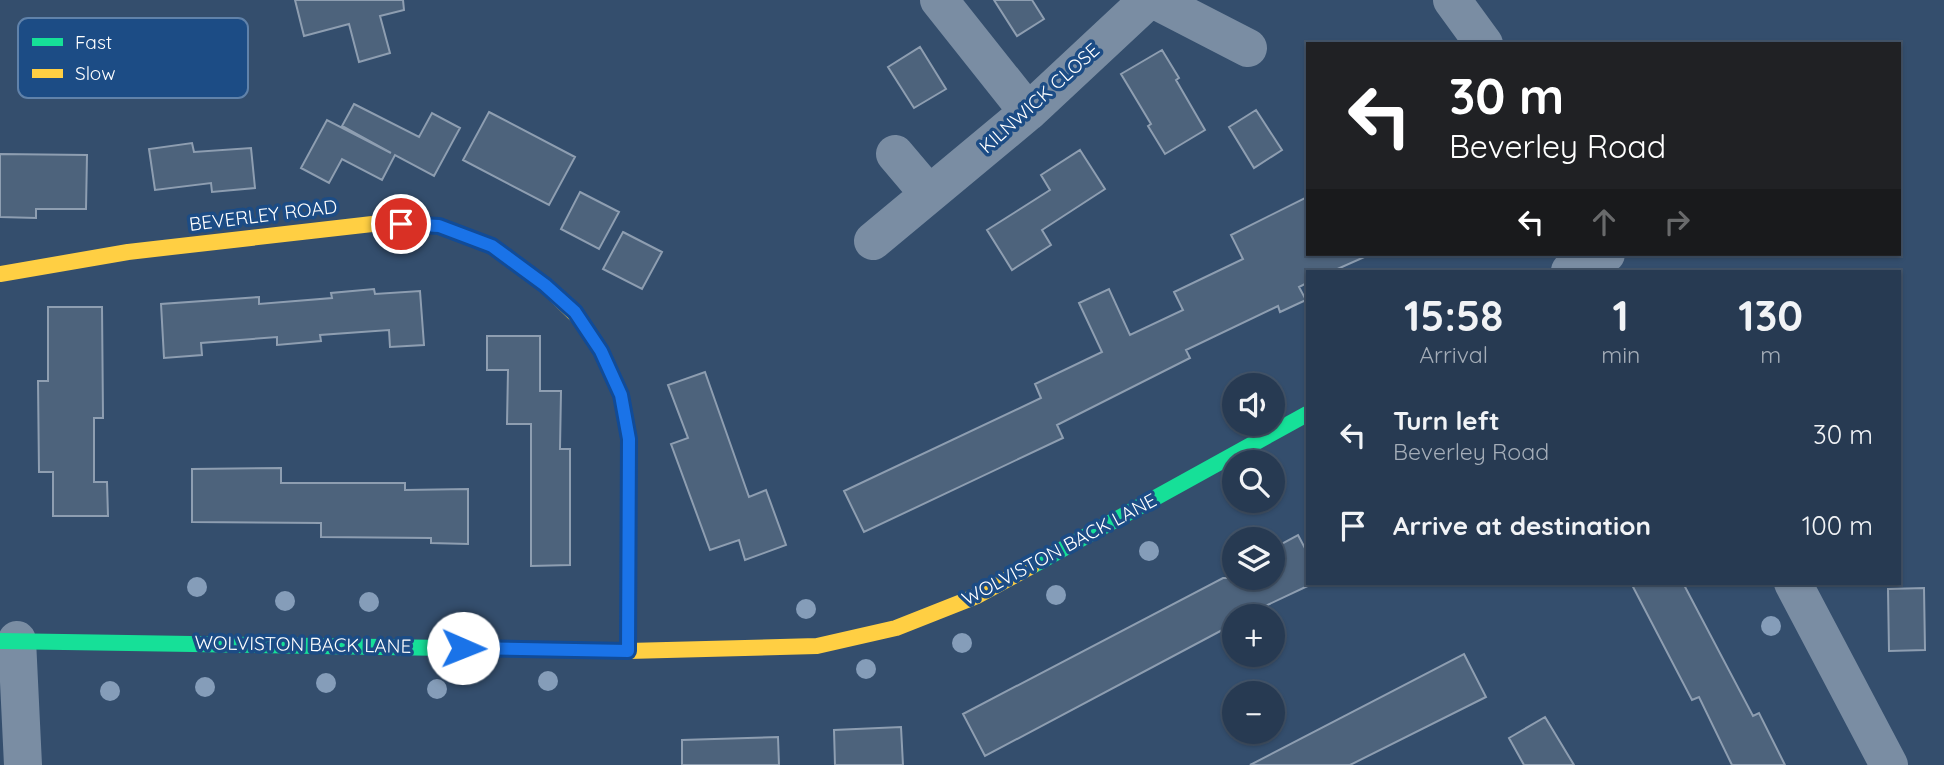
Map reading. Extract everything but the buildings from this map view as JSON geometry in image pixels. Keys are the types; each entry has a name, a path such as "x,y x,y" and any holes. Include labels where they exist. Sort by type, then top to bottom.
{"street":[{"path":"939,0 1028,112"},
{"name":"KILNWICK CLOSE","path":"873,241 1028,112 1148,0"},
{"path":"1154,0 1248,48"},
{"path":"1452,0 1483,42"},
{"path":"895,154 928,193"},
{"name":"BEVERLEY ROAD","path":"0,274 128,252 381,223 439,226 492,246 545,285 575,312 601,351 621,395 629,439 628,651"},
{"path":"1572,270 1602,256"},
{"name":"WOLVISTON BACK LANE","path":"8,640 628,651 817,646 896,628 977,596 1306,415"},
{"path":"1794,585 1889,765"},
{"path":"8,640 23,765"}],"traffic: fast":[{"path":"578,317 601,351 621,395 629,439 628,651"},
{"path":"1032,566 1306,415"},
{"path":"0,641 571,650"}],"traffic: slow":[{"path":"0,274 128,252 381,223 439,226 492,246 545,285 578,317"},
{"path":"571,650 817,646 896,628 977,596 1032,566"}],"route":[{"path":"401,224 439,226 492,246 545,285 575,312 601,351 621,395 629,439 628,651 463,648"}]}
